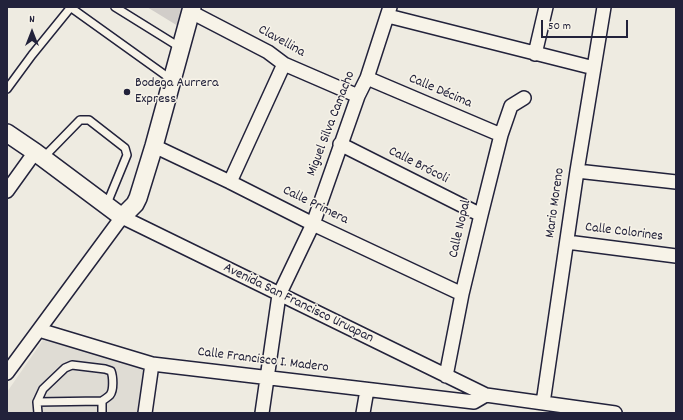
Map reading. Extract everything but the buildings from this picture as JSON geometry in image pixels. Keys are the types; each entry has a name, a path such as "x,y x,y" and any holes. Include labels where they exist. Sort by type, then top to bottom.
{"street":[{"path":"535,54 546,7"},
{"name":"Mario Moreno","path":"543,403 577,171 604,7"},
{"path":"7,373 122,217 135,204 154,146 191,9"},
{"name":"Clavellina","path":"191,9 268,52 284,64 358,96"},
{"path":"389,12 535,54 594,68"},
{"name":"Miguel Silva Camacho","path":"262,413 279,295 313,224 340,144 358,96 367,78 389,12"},
{"path":"230,182 284,64"},
{"name":"Calle Décima","path":"367,78 501,135"},
{"name":"Calle Nopal","path":"446,376 462,294 501,135 511,106 524,98"},
{"name":"Avenida San Francisco Uruapan","path":"7,134 39,155 122,217 486,395 586,411 614,413"},
{"name":"Calle Brócoli","path":"340,144 481,215"},
{"name":"Calle Primera","path":"154,146 313,224 462,294"},
{"path":"7,192 39,155"},
{"path":"577,171 676,182"},
{"name":"Calle Colorines","path":"567,242 676,256"},
{"name":"Calle Francisco I. Madero","path":"39,330 152,364 367,390 473,407 486,395"},
{"path":"145,413 152,364"},
{"path":"364,413 367,390"}],"lane":[{"path":"7,89 70,7 172,80"},
{"path":"115,7 181,48"},
{"path":"39,155 80,120 89,120 127,151 127,155 106,206"},
{"path":"37,402 102,401 112,390 111,371 72,365 65,368 43,389 37,402 38,413"},
{"path":"102,401 102,413"}],"shaded area":[{"path":"147,7 183,7 178,26"},
{"path":"43,340 144,367 137,413 7,413 7,392"}],"place":[{"name":"Bodega Aurrera Express","path":"127,92"}]}
